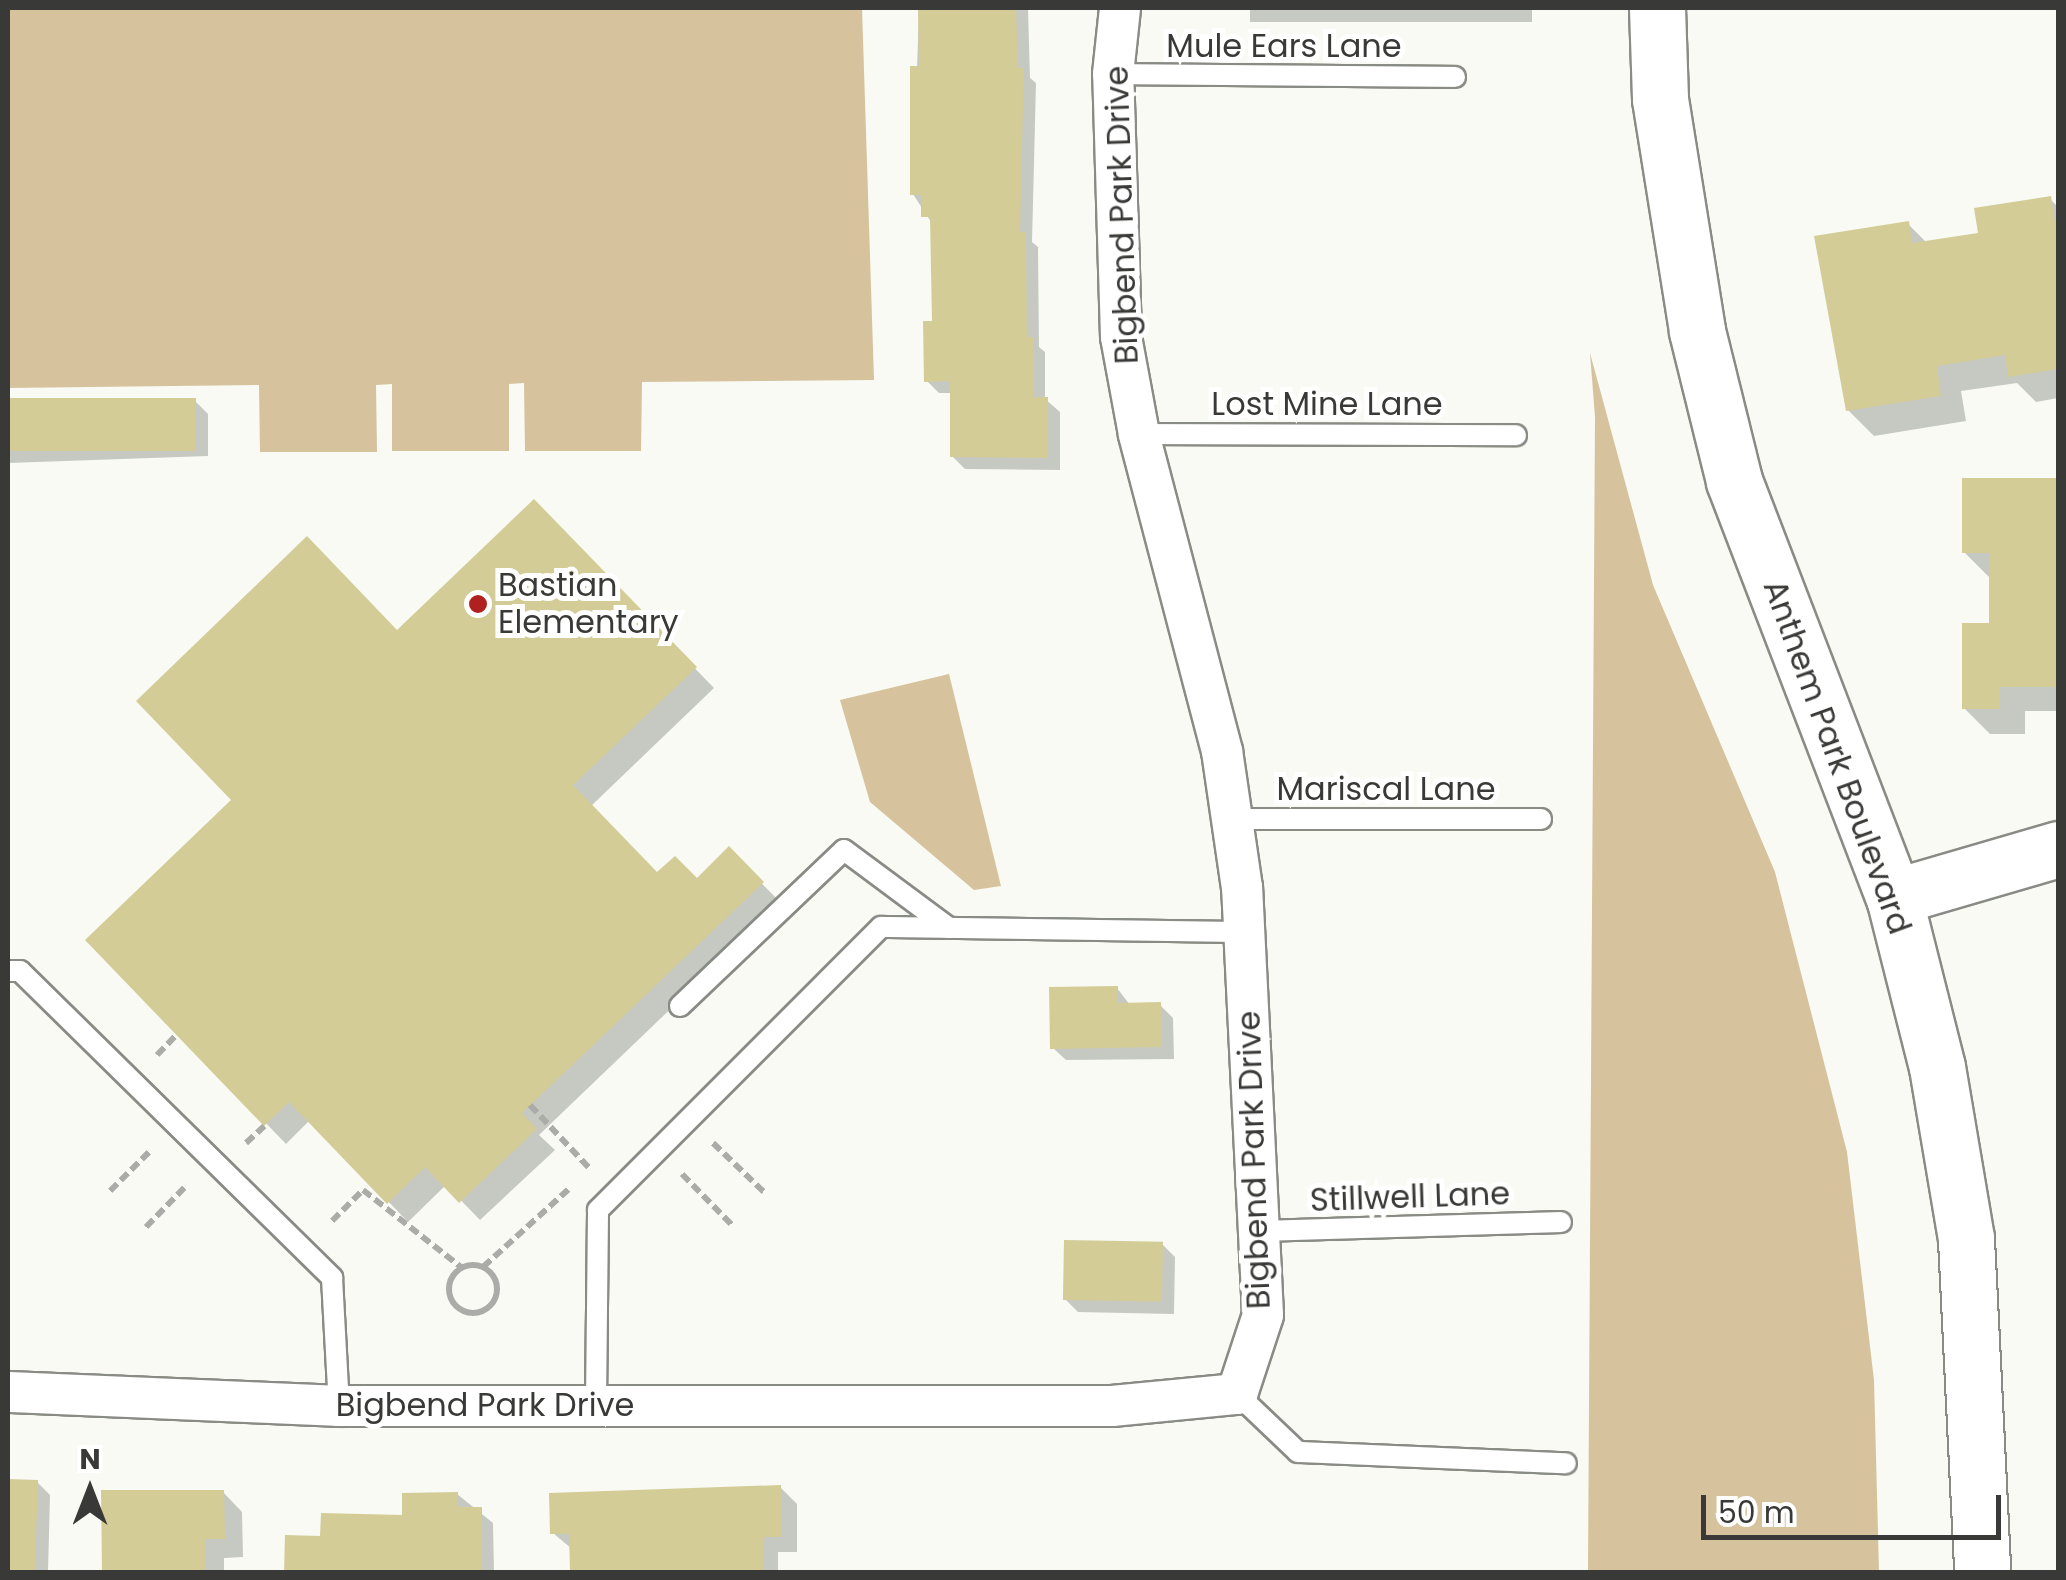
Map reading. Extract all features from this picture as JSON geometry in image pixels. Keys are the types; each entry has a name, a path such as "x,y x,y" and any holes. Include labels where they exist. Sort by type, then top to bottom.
{"main road":[{"name":"Anthem Park Boulevard","path":"1657,8 1660,99 1694,312 1734,481 1894,897 1936,1066 1966,1239 1982,1572"},
{"path":"1894,897 2058,849"}],"street":[{"name":"Bigbend Park Drive","path":"8,1392 340,1406 1112,1406 1237,1394 1262,1315 1262,1232 1246,932 1222,751 1139,434 1122,337 1113,74 1120,8"}],"lane":[{"name":"Mule Ears Lane","path":"1113,74 1455,77"},
{"name":"Lost Mine Lane","path":"1139,434 1516,435"},
{"name":"Mariscal Lane","path":"1230,819 1541,819"},
{"path":"680,1006 844,850 949,928"},
{"path":"596,1404 598,1210 881,927 1246,932"},
{"path":"8,971 20,971 332,1278 340,1406"},
{"name":"Stillwell Lane","path":"1262,1232 1560,1222"},
{"path":"1237,1394 1298,1452 1566,1463"}],"path":[{"path":"158,1055 176,1034"},
{"path":"530,1105 590,1170"},
{"path":"246,1143 264,1126"},
{"path":"713,1143 765,1193"},
{"path":"110,1192 149,1152"},
{"path":"682,1174 733,1226"},
{"path":"332,1222 363,1190 462,1268 483,1267 571,1187"},
{"path":"146,1228 185,1188"},
{"path":"462,1268 451,1280 450,1296 459,1308 474,1313 489,1307 497,1294 495,1278 483,1267"}],"shaded area":[{"path":"8,8 862,8 874,380 642,382 641,451 525,451 524,383 509,384 509,451 392,451 392,384 376,385 377,452 260,452 259,385 8,388"},
{"path":"1590,353 1653,585 1775,872 1847,1152 1874,1380 1879,1572 1588,1572 1595,417"},
{"path":"949,674 1001,886 974,890 870,802 840,700"}],"building":[{"path":"918,8 1016,8 1018,68 1024,68 1020,232 1026,232 1027,337 1033,337 1033,397 1048,397 1048,458 950,457 950,381 924,382 923,321 932,321 930,217 921,217 921,195 910,195 910,66 919,66"},
{"path":"2051,196 2058,242 2058,369 2008,377 2005,355 1937,366 1941,396 1846,411 1814,236 1909,221 1912,243 1978,233 1974,208"},
{"path":"8,398 196,398 196,451 8,451"},
{"path":"1962,478 2058,478 2058,687 2000,687 2000,709 1962,709 1962,623 1989,623 1989,553 1962,553"},
{"path":"534,499 697,667 573,785 657,872 675,856 697,878 729,846 764,882 522,1113 537,1129 459,1203 425,1167 387,1204 289,1102 264,1126 85,940 231,800 136,701 307,536 397,630"},
{"path":"1118,986 1118,1003 1161,1002 1162,1047 1050,1049 1049,987"},
{"path":"1064,1240 1163,1242 1162,1302 1063,1300"},
{"path":"8,1479 38,1480 35,1572 8,1572"},
{"path":"781,1485 782,1537 763,1537 763,1571 570,1572 569,1534 550,1534 549,1493"},
{"path":"101,1490 224,1490 225,1539 205,1539 205,1572 102,1572"},
{"path":"458,1492 458,1507 482,1507 482,1572 284,1572 285,1535 320,1536 321,1513 402,1515 402,1493"}],"place":[{"name":"Bastian Elementary","path":"478,604"}]}
